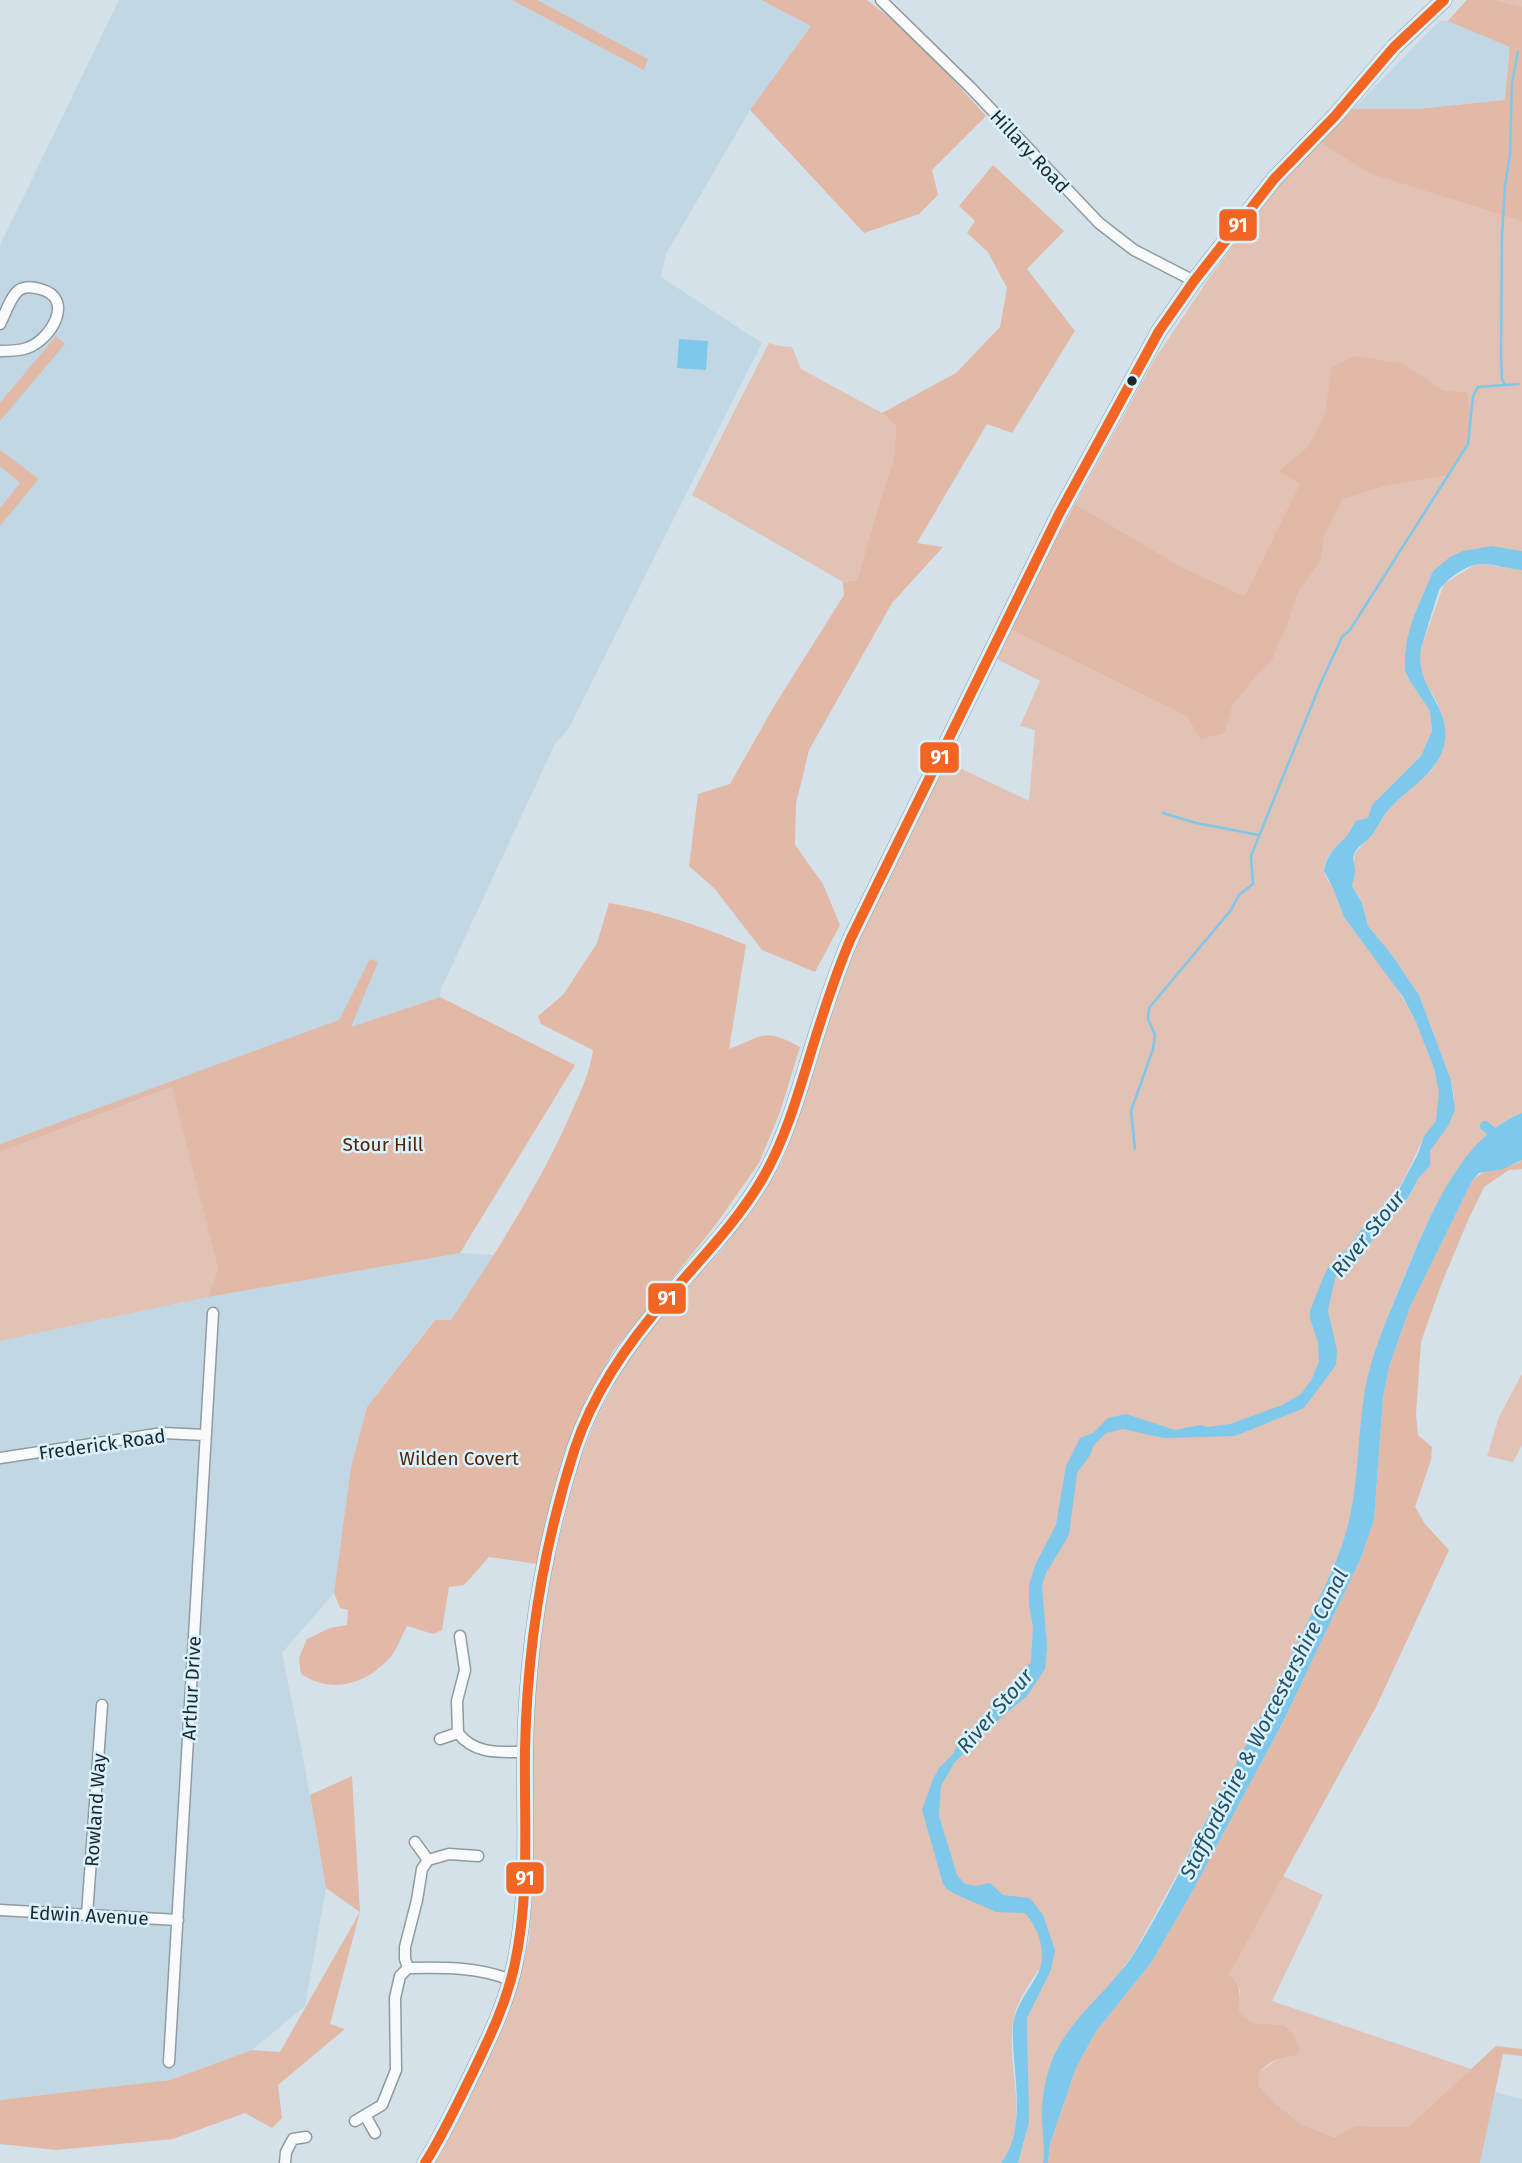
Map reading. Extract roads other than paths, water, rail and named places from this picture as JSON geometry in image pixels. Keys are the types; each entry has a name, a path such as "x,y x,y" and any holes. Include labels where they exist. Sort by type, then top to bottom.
{"street":[{"name":"Hillary Road","path":"881,0 970,87 1099,223 1134,250 1194,281"},
{"path":"425,2163 481,2054 511,1980 523,1916 526,1867 525,1752 530,1648 537,1601 567,1475 587,1416 626,1350 719,1239 764,1176 781,1142 799,1094 832,985 856,928 1059,514 1159,331 1194,281 1274,179 1335,116 1394,47 1444,0"},
{"path":"0,324 20,289 33,287 46,290 54,296 58,304 59,313 54,324 36,344 20,350 0,351"},
{"name":"Arthur Drive","path":"169,2062 212,1314"},
{"name":"Frederick Road","path":"0,1458 163,1433 205,1435"},
{"path":"460,1636 465,1670 457,1701 458,1733 474,1748 525,1752"},
{"name":"Rowland Way","path":"87,1915 102,1705"},
{"path":"440,1739 458,1733"},
{"path":"415,1842 428,1860"},
{"path":"408,1968 405,1947 422,1869 428,1860 449,1854 478,1856"},
{"name":"Edwin Avenue","path":"0,1910 178,1920"},
{"path":"355,2121 382,2105 397,2070 395,1998 400,1976 408,1968 475,1970 511,1980"},
{"path":"365,2115 375,2133"},
{"path":"285,2163 289,2134 306,2137"}],"water":[{"path":"679,339 708,341 706,370 677,368"},
{"name":"River Stour","path":"1492,546 1522,551 1522,570 1476,564 1452,577 1439,590 1421,648 1423,676 1444,722 1446,735 1439,758 1427,774 1387,811 1372,835 1353,856 1355,872 1352,886 1362,903 1368,926 1419,995 1451,1080 1455,1110 1448,1126 1430,1151 1430,1166 1418,1179 1408,1198 1392,1213 1388,1223 1365,1250 1346,1262 1335,1278 1328,1311 1337,1351 1336,1365 1304,1408 1235,1436 1164,1438 1123,1429 1106,1433 1093,1446 1091,1454 1077,1473 1069,1535 1045,1575 1042,1586 1047,1647 1045,1669 1027,1696 990,1727 954,1763 941,1786 939,1816 957,1875 965,1884 976,1886 990,1883 1003,1895 1030,1898 1043,1915 1055,1950 1051,1970 1027,2018 1029,2122 1018,2163 1001,2163 1009,2149 1017,2115 1013,2026 1018,2007 1041,1966 1040,1940 1025,1913 996,1912 947,1889 943,1884 922,1810 940,1767 953,1754 959,1742 973,1731 980,1718 996,1707 1004,1692 1020,1677 1021,1670 1031,1663 1033,1627 1029,1586 1035,1565 1056,1525 1066,1466 1080,1438 1093,1433 1108,1418 1126,1414 1175,1430 1200,1425 1208,1427 1230,1424 1282,1405 1301,1394 1312,1379 1319,1361 1318,1343 1310,1311 1323,1278 1328,1268 1350,1246 1361,1230 1381,1214 1397,1193 1418,1154 1424,1136 1436,1121 1439,1092 1434,1068 1416,1022 1403,997 1344,917 1324,871 1329,856 1356,821 1368,818 1372,805 1421,756 1432,731 1430,711 1410,681 1405,670 1405,657 1413,618 1433,571 1450,557 1463,551"},
{"name":"Staffordshire & Worcestershire Canal","path":"1522,1113 1522,1160 1503,1169 1479,1173 1472,1181 1410,1307 1389,1367 1383,1398 1374,1520 1361,1558 1283,1722 1191,1894 1151,1963 1095,2033 1076,2068 1050,2144 1048,2163 1043,2163 1043,2097 1053,2058 1079,2017 1133,1955 1156,1917 1271,1696 1337,1559 1352,1509 1368,1375 1382,1333 1435,1207 1463,1161 1480,1141 1500,1125"}],"waterway":[{"path":"1505,385 1501,358 1502,234 1510,154 1512,83 1518,52"},
{"path":"1135,1149 1131,1111 1153,1049 1155,1035 1148,1019 1149,1008 1231,910 1239,895 1253,884 1251,856 1320,685 1342,637 1350,630 1468,444 1473,396 1478,387 1519,384"},
{"path":"1163,813 1196,823 1259,835"},
{"path":"1485,1126 1503,1141"}],"park label":[{"name":"Stour Hill","path":"383,1144"},
{"name":"Wilden Covert","path":"459,1458"}]}
